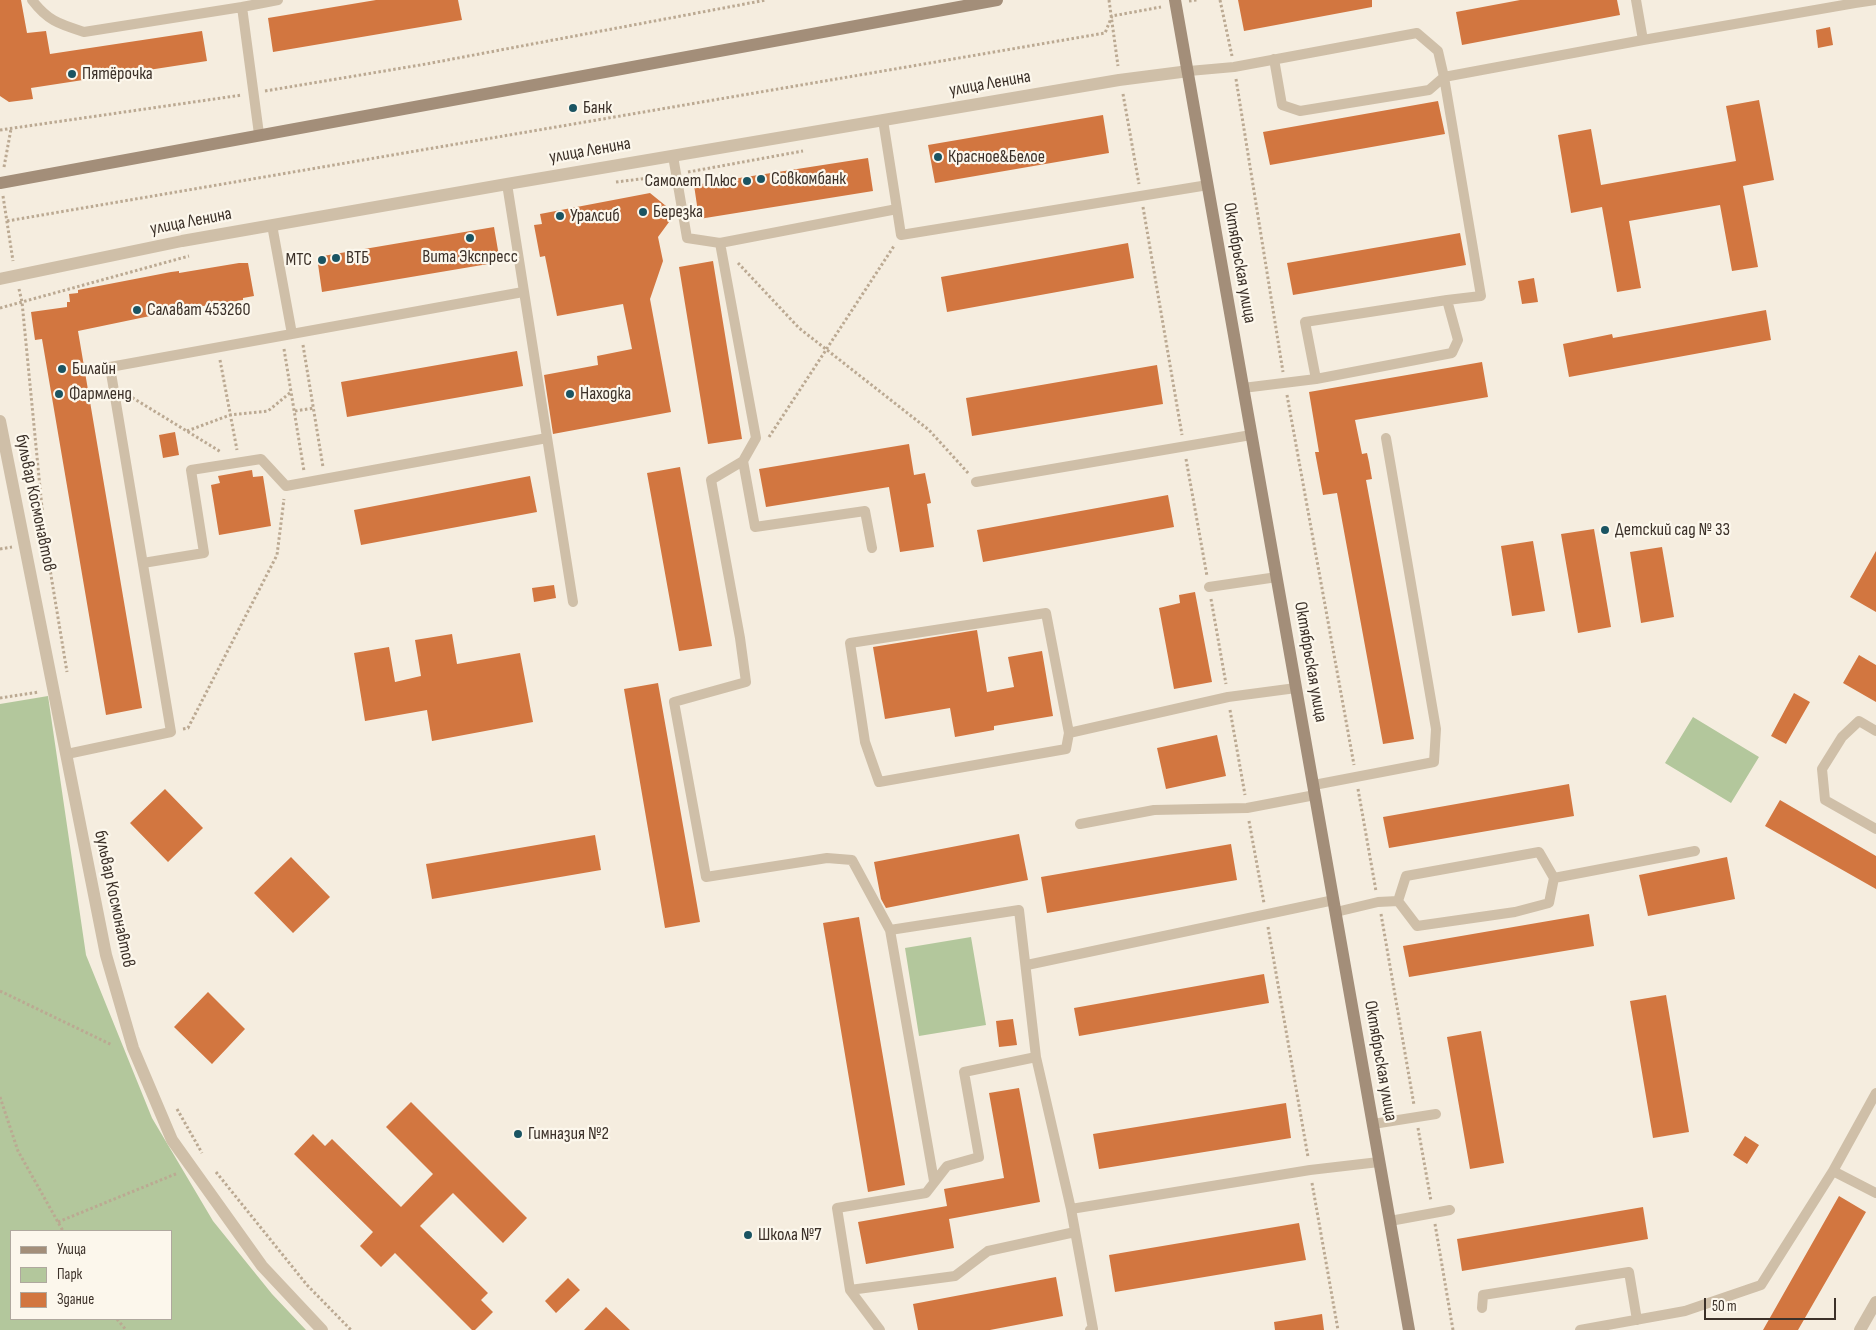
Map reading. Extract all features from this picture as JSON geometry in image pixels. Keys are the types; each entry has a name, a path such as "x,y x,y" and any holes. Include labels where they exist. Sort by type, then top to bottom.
{"street":[{"path":"0,183 997,0"},
{"name":"Октябрьская улица","path":"1175,2 1189,71 1251,435 1409,1330"},
{"name":"улица Ленина","path":"0,279 272,225 1119,80 1189,71"},
{"name":"бульвар Космонавтов","path":"0,421 55,690 106,955 133,1048 172,1140 262,1266 322,1330"},
{"path":"1860,1330 1876,1302"}],"lane":[{"path":"32,0 44,16 59,24 84,32 242,8 278,0"},
{"path":"1636,0 1643,40"},
{"path":"1274,60 1282,105 1300,111 1429,90 1444,77 1854,2 1876,0"},
{"path":"242,8 259,134"},
{"path":"1189,71 1234,67 1417,33 1438,51 1481,296 1305,322 1316,379"},
{"path":"883,120 902,235 1208,185"},
{"path":"673,156 688,238 720,244 897,209"},
{"path":"507,184 573,602"},
{"path":"272,225 292,334"},
{"path":"720,244 756,438 743,461 711,480 740,638 746,682 674,702 706,877 827,858 852,860 890,930 934,1181"},
{"path":"67,754 171,732 110,367 523,292"},
{"path":"1243,388 1316,379 1452,353 1458,340 1447,300"},
{"path":"976,482 1251,435"},
{"path":"143,563 204,553 192,470 261,459 286,486 546,438"},
{"path":"1080,824 1154,810 1247,808 1356,777 1434,762 1436,729 1386,438"},
{"path":"743,461 755,527 865,511 872,548"},
{"path":"1209,587 1277,577"},
{"path":"1046,613 1069,733 1066,749 879,782 865,742 850,643 1046,613"},
{"path":"1069,733 1228,697 1296,688"},
{"path":"1876,731 1860,721 1842,737 1822,770 1825,800 1876,829"},
{"path":"1554,878 1695,851"},
{"path":"1540,852 1554,878 1549,903 1515,912 1417,926 1398,901 1406,876 1540,852"},
{"path":"1027,965 1335,906 1398,901"},
{"path":"890,930 1019,910 1027,965 1036,1057 1071,1209 1093,1329 1090,1330"},
{"path":"880,1330 850,1290 837,1208 926,1193 947,1166 979,1157 964,1072 1036,1057"},
{"path":"1580,1330 1685,1311 1761,1285 1833,1170 1876,1092"},
{"path":"1373,1124 1436,1114"},
{"path":"1071,1209 1310,1170 1379,1162"},
{"path":"1833,1170 1876,1193"},
{"path":"1390,1221 1450,1210"},
{"path":"850,1290 955,1276 988,1251 1075,1232"},
{"path":"1482,1308 1483,1295 1629,1272 1637,1320"}],"path":[{"path":"0,130 254,93 436,62 766,0"},
{"path":"1109,0 1119,80 1123,93 1114,95"},
{"path":"1112,16 1175,2 1197,0"},
{"path":"1220,0 1234,67 1284,382 1356,777 1453,1330"},
{"path":"7,221 1105,33 1112,16"},
{"path":"0,698 70,688 45,539 22,302 15,276 0,183 11,129"},
{"path":"606,184 676,174 809,150"},
{"path":"756,438 766,441 902,235"},
{"path":"720,244 799,328 929,430 976,482"},
{"path":"0,308 194,255"},
{"path":"292,334 291,392 306,482"},
{"path":"292,334 314,408 325,479"},
{"path":"218,347 239,462"},
{"path":"114,386 239,462"},
{"path":"187,431 230,415 268,411 291,392"},
{"path":"294,411 314,408"},
{"path":"171,732 188,728 277,555 286,486"},
{"path":"0,991 112,1044"},
{"path":"0,1097 18,1151 63,1230"},
{"path":"58,1222 206,1160 176,1108"},
{"path":"212,1167 307,1285 351,1330"},
{"path":"118,1320 126,1330"}],"green space":[{"path":"48,696 86,955 152,1118 213,1221 272,1294 306,1330 0,1330 0,704"},
{"path":"1693,717 1759,757 1731,803 1665,763"},
{"path":"971,937 986,1025 919,1036 905,948"}],"building":[{"path":"0,0 21,0 27,33 46,31 50,54 202,31 207,61 31,88 33,99 9,102 0,96"},
{"path":"376,0 458,0 462,20 273,52 268,18"},
{"path":"1238,0 1372,0 1372,7 1244,31"},
{"path":"1520,0 1617,0 1620,15 1462,45 1456,12"},
{"path":"1830,27 1833,45 1818,48 1816,30"},
{"path":"1759,100 1774,180 1743,186 1758,267 1732,271 1720,205 1629,221 1641,288 1617,292 1602,207 1571,213 1558,135 1591,129 1601,185 1736,161 1726,106"},
{"path":"1438,101 1445,134 1270,165 1263,132"},
{"path":"1103,115 1109,153 935,183 928,145"},
{"path":"868,158 873,191 699,219 694,185"},
{"path":"650,193 666,206 669,222 658,237 663,261 650,299 671,412 553,434 544,375 598,365 597,356 632,349 623,304 557,316 545,256 540,257 534,225 542,224 540,214"},
{"path":"494,227 500,262 322,292 317,257"},
{"path":"1460,233 1466,265 1293,295 1287,263"},
{"path":"1128,243 1134,278 947,312 941,277"},
{"path":"713,261 742,439 708,444 679,267"},
{"path":"248,263 254,296 243,298 243,300 150,314 150,316 78,331 142,708 106,715 42,339 35,340 31,312 67,307 67,302 70,302 69,294 78,293 78,290 171,272 179,271 179,273"},
{"path":"1534,278 1538,302 1522,304 1518,281"},
{"path":"1766,310 1771,340 1569,377 1563,344 1612,334 1613,338"},
{"path":"517,351 523,386 347,417 341,382"},
{"path":"1482,362 1488,397 1355,420 1362,454 1367,453 1369,462 1372,479 1366,480 1414,739 1383,744 1337,493 1323,495 1315,452 1319,452 1309,392"},
{"path":"1157,365 1163,404 972,436 966,398"},
{"path":"175,432 179,455 163,458 159,435"},
{"path":"909,444 914,475 925,473 931,503 927,504 934,547 900,552 889,487 766,507 759,469"},
{"path":"680,467 712,646 679,651 647,473"},
{"path":"252,470 253,477 263,476 271,526 219,535 211,485 220,483 218,476"},
{"path":"530,476 537,512 361,545 354,510"},
{"path":"1168,495 1174,527 983,562 977,530"},
{"path":"1594,529 1611,627 1578,633 1561,534"},
{"path":"1533,541 1545,611 1512,616 1501,546"},
{"path":"1662,547 1674,617 1641,623 1630,552"},
{"path":"1876,551 1876,612 1850,597"},
{"path":"554,585 556,598 534,602 532,588"},
{"path":"1195,592 1212,682 1174,689 1159,608 1180,603 1179,595"},
{"path":"977,630 987,692 1014,687 1008,657 1042,651 1053,716 994,726 994,730 955,737 950,708 885,719 873,647"},
{"path":"452,634 457,664 520,653 533,722 432,741 427,710 365,721 354,653 389,647 395,682 421,676 415,640"},
{"path":"1859,655 1876,665 1876,702 1843,683"},
{"path":"658,683 700,922 665,928 624,689"},
{"path":"1794,693 1810,702 1786,744 1771,736"},
{"path":"1217,735 1226,776 1166,789 1157,748"},
{"path":"1569,784 1574,816 1389,848 1383,817"},
{"path":"165,789 203,828 168,862 130,823"},
{"path":"1780,800 1876,856 1876,889 1765,826"},
{"path":"1019,834 1028,880 886,908 881,899 874,862"},
{"path":"595,835 601,870 432,899 426,864"},
{"path":"1231,844 1237,880 1047,913 1041,877"},
{"path":"291,857 330,897 293,933 254,893"},
{"path":"1727,857 1735,899 1648,916 1639,875"},
{"path":"1589,914 1594,946 1409,977 1403,946"},
{"path":"859,917 905,1185 868,1192 823,923"},
{"path":"1264,974 1269,1003 1079,1036 1074,1008"},
{"path":"208,992 245,1029 212,1064 174,1027"},
{"path":"1666,995 1689,1132 1653,1138 1630,1001"},
{"path":"1013,1019 1017,1045 999,1047 996,1021"},
{"path":"1481,1031 1504,1163 1470,1169 1447,1037"},
{"path":"1019,1088 1040,1202 949,1219 954,1248 866,1264 858,1222 947,1206 944,1189 1004,1178 989,1093"},
{"path":"411,1102 527,1218 503,1243 453,1193 420,1226 488,1293 481,1300 493,1312 475,1330 472,1330 395,1253 381,1267 360,1246 373,1232 294,1154 313,1134 325,1146 332,1139 401,1207 433,1174 386,1127"},
{"path":"1286,1103 1291,1138 1099,1169 1093,1134"},
{"path":"1745,1136 1759,1145 1747,1164 1733,1155"},
{"path":"1839,1196 1866,1212 1798,1330 1763,1330"},
{"path":"1643,1207 1648,1239 1462,1271 1457,1239"},
{"path":"1299,1223 1306,1260 1115,1292 1109,1255"},
{"path":"1056,1277 1063,1316 990,1330 918,1330 913,1304"},
{"path":"568,1278 580,1290 556,1313 545,1301"},
{"path":"606,1307 630,1330 584,1330"},
{"path":"1322,1314 1324,1330 1275,1330 1274,1322"}],"place":[{"name":"Пятёрочка","path":"72,74"},
{"name":"Банк","path":"573,108"},
{"name":"Красное&Белое","path":"938,157"},
{"name":"Совкомбанк","path":"761,179"},
{"name":"Самолет Плюс","path":"747,181"},
{"name":"Березка","path":"643,212"},
{"name":"Уралсиб","path":"560,216"},
{"name":"Вита Экспресс","path":"470,238"},
{"name":"ВТБ","path":"336,258"},
{"name":"МТС","path":"322,260"},
{"name":"Салават 453260","path":"137,310"},
{"name":"Билайн","path":"62,369"},
{"name":"Фармленд","path":"59,394"},
{"name":"Находка","path":"570,394"},
{"name":"Детский сад № 33","path":"1605,530"},
{"name":"Гимназия №2","path":"518,1134"},
{"name":"Школа №7","path":"748,1235"}]}
